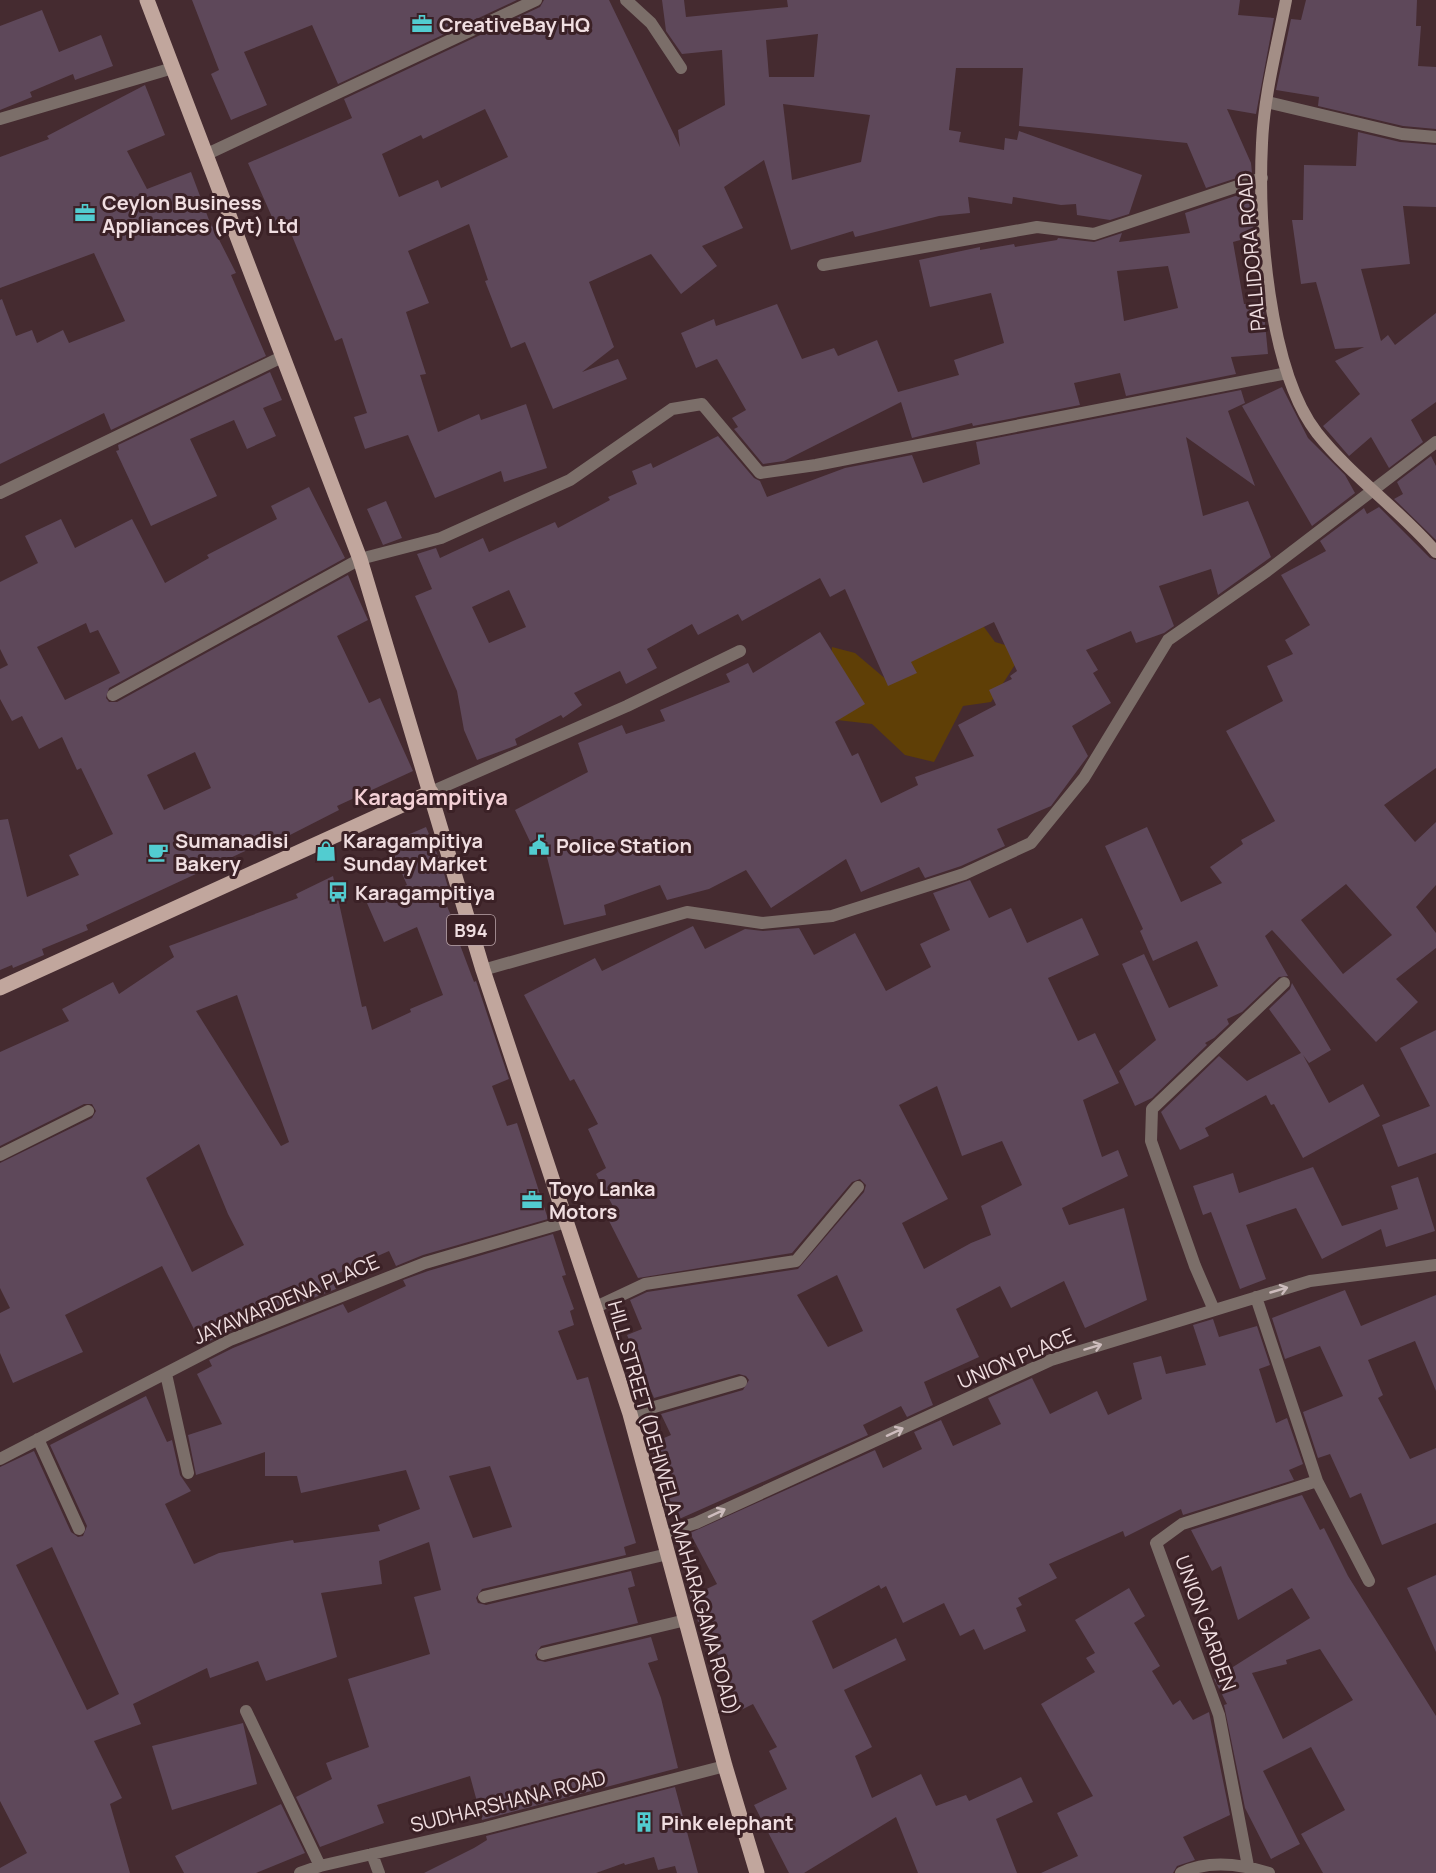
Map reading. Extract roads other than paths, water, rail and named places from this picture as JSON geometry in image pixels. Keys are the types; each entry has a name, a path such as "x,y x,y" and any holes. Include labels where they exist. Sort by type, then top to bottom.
{"main road":[{"name":"HILL STREET (DEHIWELA-MAHARAGAMA ROAD)","path":"147,0 360,559 483,970 630,1414 725,1766 757,1873"},
{"path":"0,988 431,792"}],"street":[{"path":"205,155 536,0"},
{"path":"626,0 651,23 681,68"},
{"name":"PALLIDORA ROAD","path":"1286,0 1267,102 1262,143 1262,178 1272,310 1287,374 1296,400 1318,433 1436,552"},
{"path":"0,119 173,68"},
{"path":"1267,102 1402,134 1436,137"},
{"path":"823,265 1037,227 1094,234 1262,178"},
{"path":"0,493 284,356"},
{"path":"113,695 360,559 441,538 570,480 672,409 702,404 760,473 816,465 1287,374"},
{"path":"483,970 687,912 762,923 832,916 964,874 1031,843 1084,778 1168,640 1267,571 1436,442"},
{"path":"431,792 627,706 740,651"},
{"path":"1214,1310 1195,1266 1151,1141 1152,1109 1284,983"},
{"path":"0,1155 88,1111"},
{"path":"596,1307 645,1284 796,1261 858,1187"},
{"name":"JAYAWARDENA PLACE","path":"0,1459 230,1340 425,1263 567,1222"},
{"name":"UNION PLACE","path":"663,1533 696,1523 1051,1360 1311,1281 1436,1265"},
{"path":"1256,1297 1317,1480 1369,1581"},
{"path":"166,1374 188,1473"},
{"path":"630,1414 741,1382"},
{"path":"38,1439 80,1529"},
{"name":"UNION GARDEN","path":"1248,1866 1219,1715 1156,1543 1182,1524 1317,1480"},
{"path":"484,1597 669,1554"},
{"path":"543,1654 686,1620"},
{"path":"246,1711 320,1866"},
{"name":"SUDHARSHANA ROAD","path":"300,1873 320,1866 725,1766"},
{"path":"372,1854 379,1873"},
{"path":"1181,1873 1197,1865 1248,1866 1269,1873"}],"place":[{"name":"CreativeBay HQ","path":"422,24"},
{"name":"Ceylon Business Appliances (Pvt) Ltd","path":"85,213"},
{"name":"Police Station","path":"539,845"},
{"name":"Karagampitiya Sunday Market","path":"326,851"},
{"name":"Sumanadisi Bakery","path":"158,852"},
{"name":"Karagampitiya","path":"338,892"},
{"name":"Toyo Lanka Motors","path":"532,1200"},
{"name":"Pink elephant","path":"644,1822"}],"district":[{"name":"Karagampitiya","path":"431,797"}]}
